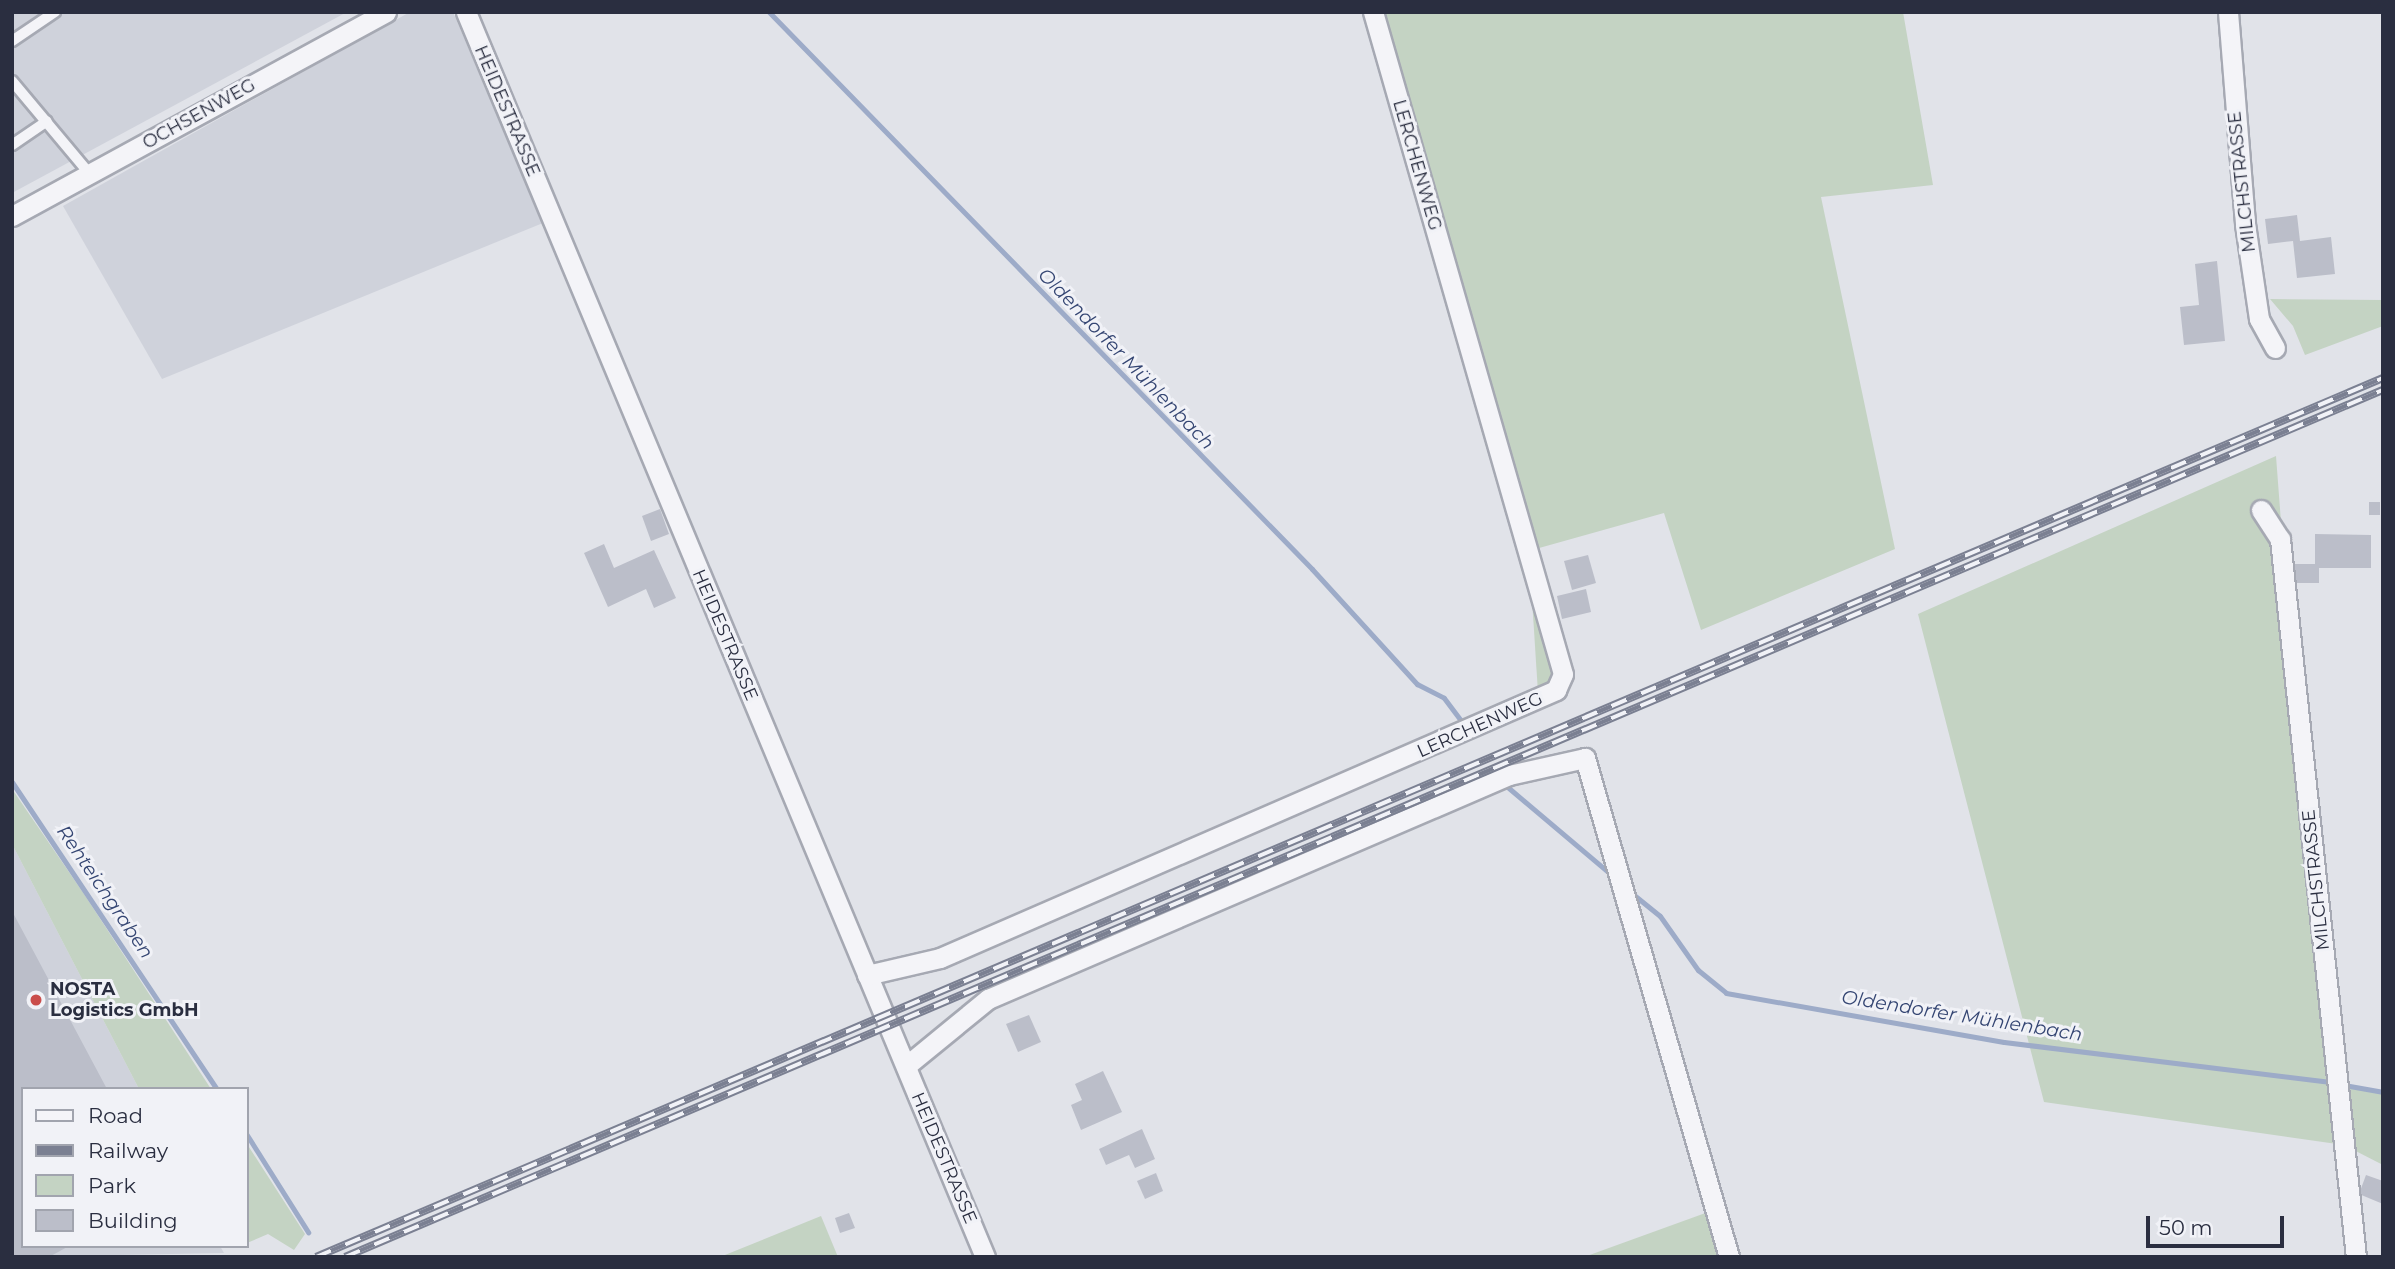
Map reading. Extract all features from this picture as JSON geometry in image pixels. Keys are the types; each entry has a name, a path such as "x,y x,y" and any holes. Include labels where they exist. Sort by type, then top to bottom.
{"street":[{"name":"OCHSENWEG","path":"12,216 386,12"},
{"name":"HEIDESTRASSE","path":"466,12 985,1257"},
{"name":"LERCHENWEG","path":"867,975 940,958 1556,690 1563,674 1373,12"},
{"name":"MILCHSTRASSE","path":"2228,12 2245,224 2259,319 2275,348"},
{"name":"MILCHSTRASSE","path":"2261,510 2280,539 2356,1257"},
{"path":"906,1066 988,999 1509,775 1585,758 1729,1257"}],"lane":[{"path":"12,41 55,12"},
{"path":"12,81 89,173"},
{"path":"12,145 47,121"}],"shaded area":[{"path":"12,12 347,12 12,193"},
{"path":"410,12 453,12 543,223 162,379 63,206"},
{"path":"12,844 138,1087 21,1087 21,1248 221,1248 224,1253 12,1257"}],"green space":[{"path":"1381,12 1903,12 1933,185 1821,197 1895,549 1701,630 1664,513 1532,550"},
{"path":"2270,299 2383,300 2383,326 2305,355 2293,326"},
{"path":"2276,456 2287,601 2344,1085 2383,1092 2383,1165 2344,1145 2044,1102 1918,614"},
{"path":"1532,599 1554,673 1549,686 1538,693"},
{"path":"12,789 210,1087 138,1087 12,844"},
{"path":"248,1146 305,1234 294,1250 268,1234 248,1243"},
{"path":"1711,1211 1723,1257 1584,1257"},
{"path":"821,1216 838,1257 720,1257"}],"building":[{"path":"2297,215 2300,241 2331,237 2335,274 2297,278 2293,241 2268,244 2265,219"},
{"path":"2217,261 2225,341 2184,345 2180,307 2199,305 2195,264"},
{"path":"2369,502 2380,502 2380,515 2369,515"},
{"path":"660,509 669,534 651,541 642,516"},
{"path":"2315,534 2371,535 2371,568 2319,568 2319,583 2294,583 2294,564 2315,564"},
{"path":"604,544 614,568 654,550 676,598 654,608 646,589 608,607 584,553"},
{"path":"1588,555 1596,583 1572,590 1564,561"},
{"path":"1586,589 1591,612 1562,619 1557,596"},
{"name":"NOSTA Logistics GmbH","path":"12,911 106,1087 21,1087 21,1248 65,1248 49,1257 12,1257"},
{"path":"1029,1015 1041,1042 1018,1052 1006,1024"},
{"path":"1103,1071 1122,1112 1081,1130 1071,1105 1082,1100 1075,1084"},
{"path":"1142,1129 1155,1159 1135,1168 1129,1155 1106,1165 1099,1149"},
{"path":"1156,1173 1163,1191 1145,1199 1137,1181"},
{"path":"2366,1175 2383,1181 2383,1204 2359,1194"},
{"path":"849,1213 855,1228 840,1233 835,1218"}],"waterway":[{"name":"Oldendorfer Mühlenbach","path":"769,12 1312,569 1417,684 1444,698 1462,722"},
{"name":"Rehteichgraben","path":"12,782 216,1087"},
{"name":"Oldendorfer Mühlenbach","path":"1504,784 1607,871"},
{"name":"Oldendorfer Mühlenbach","path":"1634,895 1660,916 1698,970 1726,993 2004,1042 2329,1082"},
{"name":"Oldendorfer Mühlenbach","path":"2344,1085 2383,1092"},
{"name":"Rehteichgraben","path":"248,1137 308,1232"}],"railway":[{"path":"316,1257 2383,378"},
{"path":"345,1257 2383,390"}],"place":[{"name":"NOSTA Logistics GmbH","path":"36,1000"}]}
